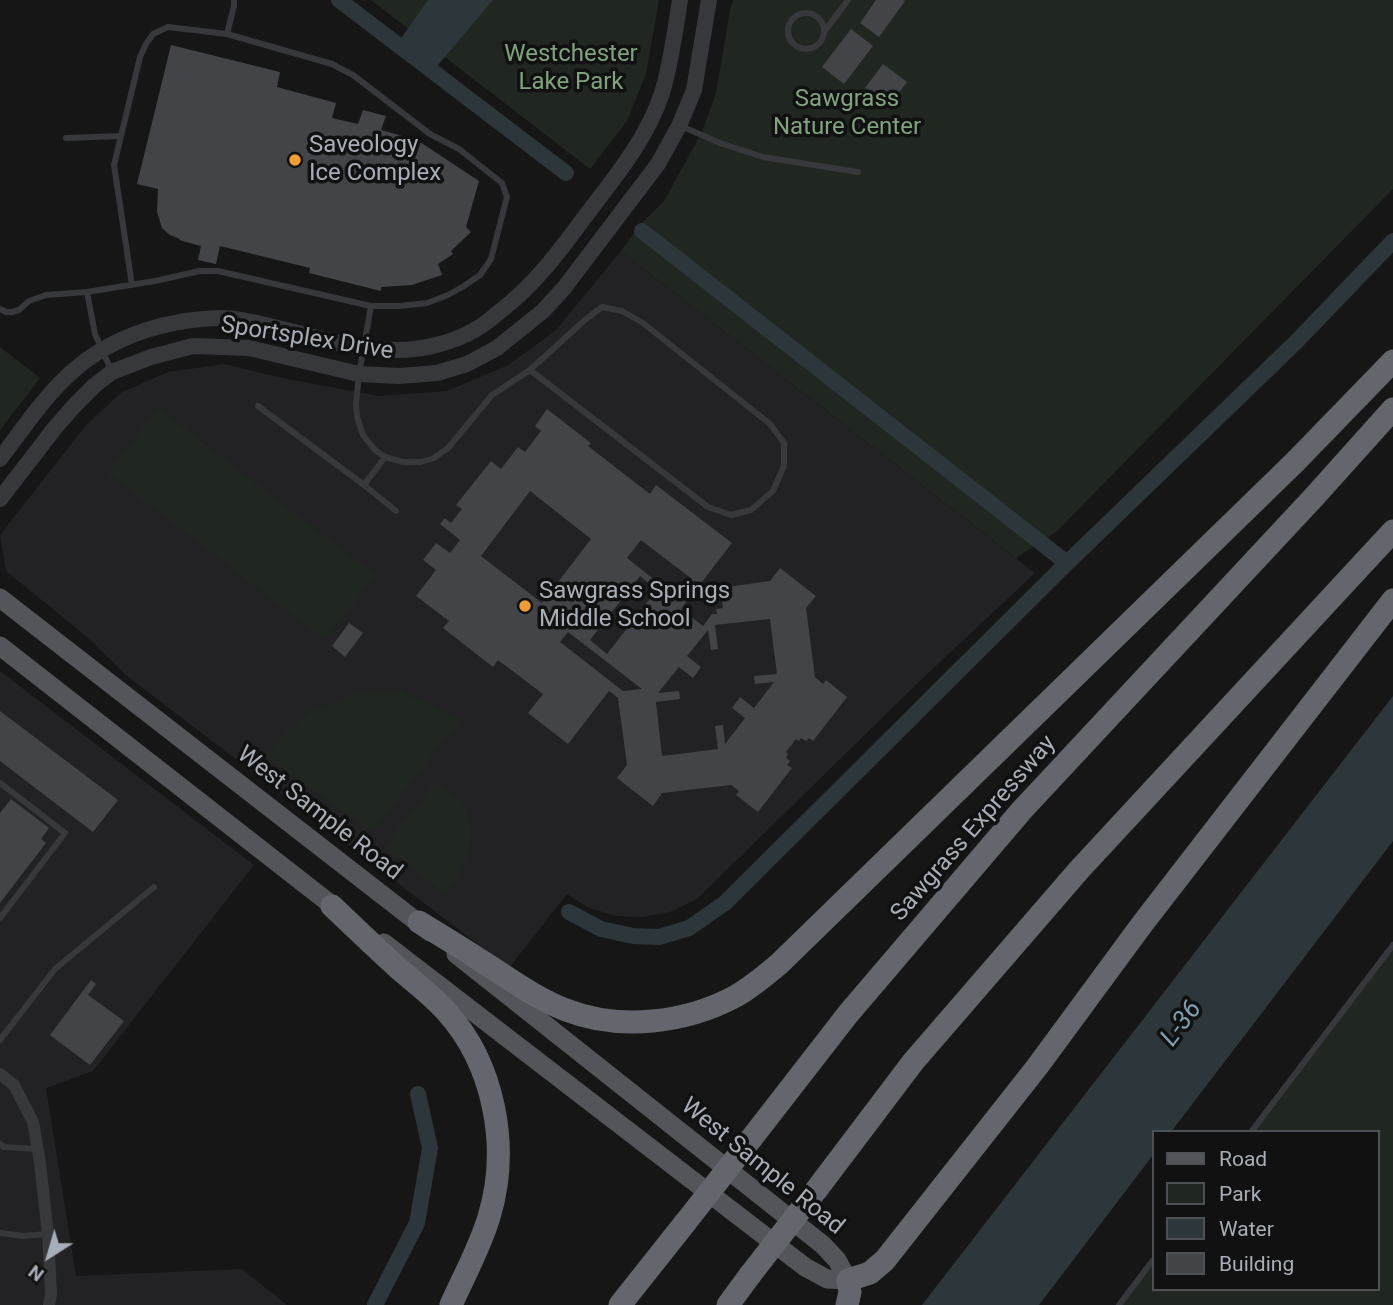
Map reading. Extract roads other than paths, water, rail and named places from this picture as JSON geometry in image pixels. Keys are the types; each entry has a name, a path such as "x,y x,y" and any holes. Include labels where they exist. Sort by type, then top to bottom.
{"highway":[{"path":"419,922 536,996 583,1016 614,1021 669,1019 737,995 779,964 1295,462 1393,361"},
{"name":"Sawgrass Expressway","path":"620,1305 848,1014 1022,810 1393,409"},
{"path":"728,1305 913,1062 1079,870 1393,531"},
{"path":"847,1305 850,1292 848,1280 875,1270 902,1238 1037,1067 1152,912 1393,600"},
{"path":"332,906 450,1015 473,1050 492,1099 499,1150 494,1200 485,1231 451,1305"}],"main road":[{"name":"West Sample Road","path":"0,598 419,922 476,971 822,1245 842,1266 848,1280 827,1279 806,1266 407,960 332,906 0,646"}],"street":[{"name":"Sportsplex Drive","path":"0,459 74,370 121,340 162,325 200,318 240,319 345,344 398,350 459,338 481,327 524,292 544,271 625,164 650,121 662,93 680,0"},
{"name":"Sportsplex Drive","path":"0,499 74,406 95,385 112,372 151,357 193,346 249,348 359,374 399,376 437,373 467,364 498,348 543,311 564,288 650,176 676,131 694,90 709,0"},
{"path":"650,121 676,131"},
{"path":"481,327 498,348"},
{"path":"0,1074 14,1085 33,1122 48,1229 51,1294 49,1305"}],"lane":[{"path":"227,34 234,0"},
{"path":"824,32 824,26 817,16 806,13 794,17 788,33 793,43 804,49 815,47 848,0"},
{"path":"0,309 12,312 19,310 29,301 46,295 132,285 200,271 218,271 371,306 427,303 448,295 480,275 491,259 507,197 502,183 459,149 429,134 343,69 227,34 168,27 153,34 146,44 114,165 132,285"},
{"path":"676,131 763,157 858,172"},
{"path":"66,138 121,136"},
{"path":"87,292 95,334 112,372"},
{"path":"371,306 359,374 357,417 363,435 374,449 385,457 403,462 421,462 434,458 448,448 492,395 530,370 603,307 622,311 643,323 770,424 784,443 784,466 773,491 751,510 731,515 708,507 530,370"},
{"path":"258,406 396,511"},
{"path":"364,485 385,457"},
{"path":"0,783 65,833 0,918"},
{"path":"0,1040 55,969 153,887"},
{"path":"1253,1130 1393,945"},
{"path":"0,1144 5,1147 38,1149"},
{"path":"0,1233 23,1237 48,1229"},
{"path":"1119,1305 1152,1261"}],"water":[{"path":"428,0 493,0 433,71 397,44"},
{"name":"L-36","path":"1393,696 1393,841 1173,1130 1152,1130 1152,1156 1039,1305 922,1305"}],"waterway":[{"path":"339,0 566,173"},
{"path":"642,231 1067,563"},
{"path":"569,912 601,929 633,936 659,937 689,928 725,903 1067,563 1296,342 1393,241"},
{"path":"375,1305 417,1223 430,1148 418,1094"}],"place":[{"name":"Saveology Ice Complex","path":"295,160"},
{"name":"Sawgrass Springs Middle School","path":"525,606"}],"park label":[{"name":"Westchester Lake Park","path":"571,69"},
{"name":"Sawgrass Nature Center","path":"847,114"}]}
